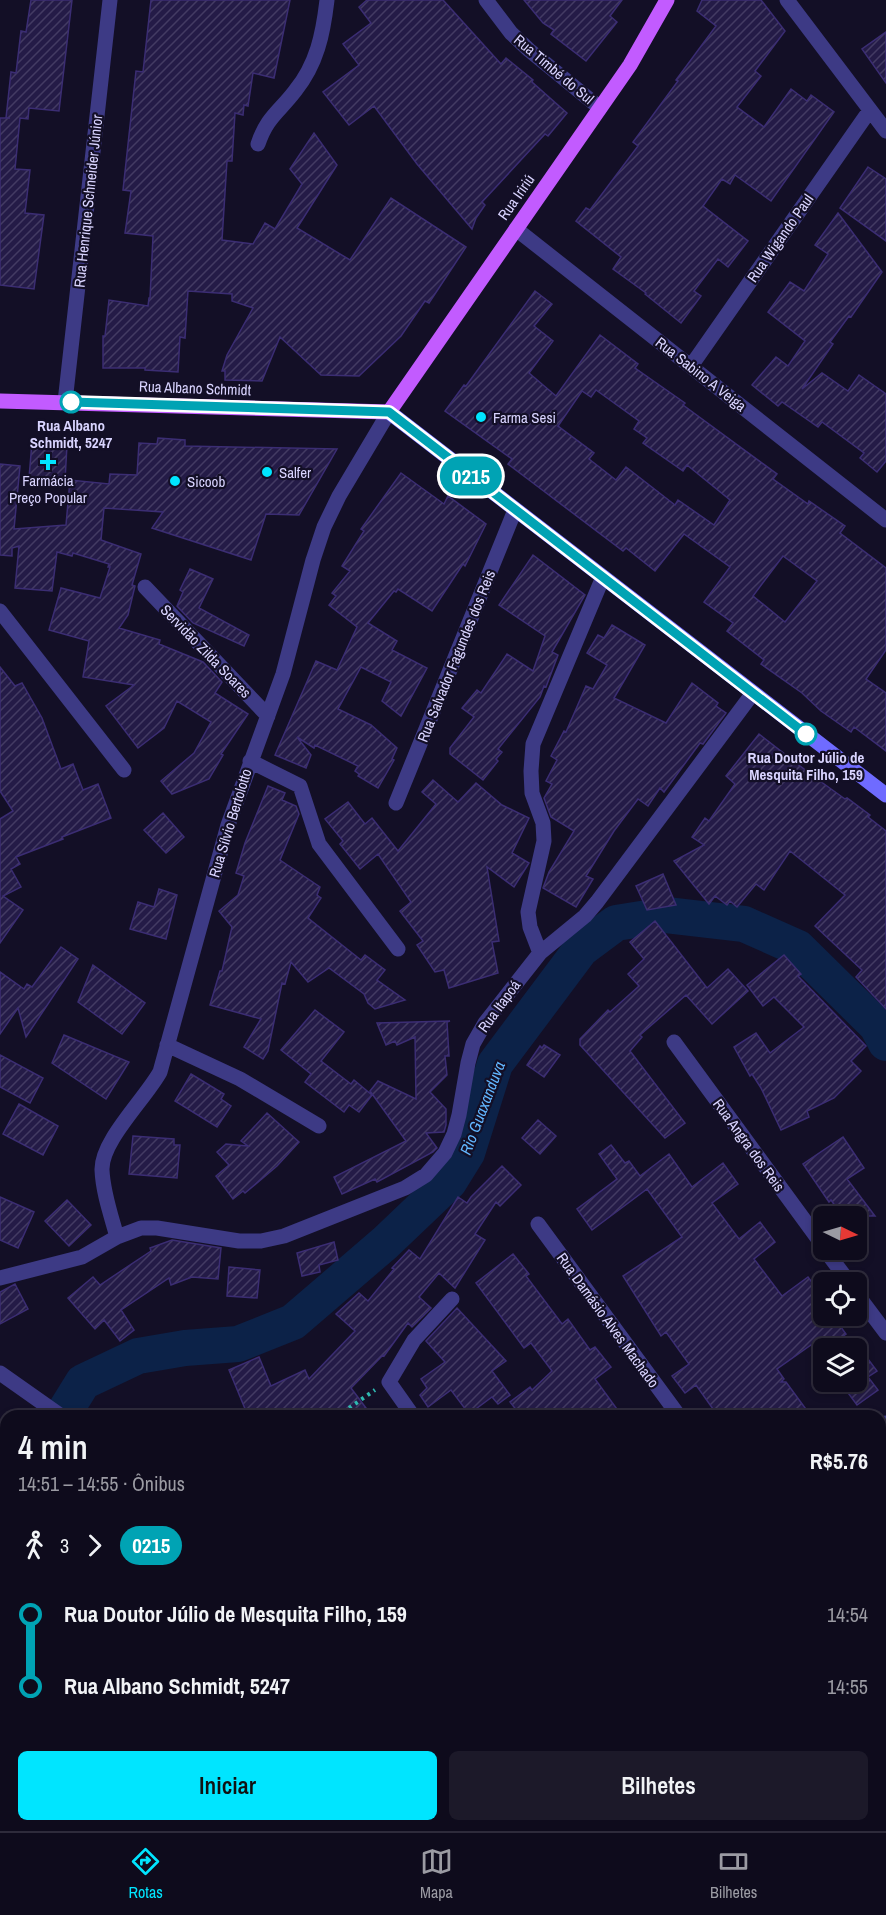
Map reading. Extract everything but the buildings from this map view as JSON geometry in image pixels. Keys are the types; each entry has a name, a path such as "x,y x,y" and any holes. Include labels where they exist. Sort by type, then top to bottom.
{"main road":[{"name":"Rua Iririú","path":"389,412 636,55 667,0"},
{"name":"Rua Albano Schmidt","path":"0,401 389,412"},
{"path":"389,412 886,795"}],"street":[{"name":"Rua Henrique Schneider Júnior","path":"65,402 110,0"},
{"path":"258,144 270,118 294,93 315,59 321,40 327,0"},
{"name":"Rua Timbé do Sul","path":"486,0 511,33 600,108"},
{"path":"787,0 886,132"},
{"name":"Rua Wigando Paul","path":"691,366 870,110"},
{"name":"Rua Sabino A Veiga","path":"516,229 886,520"},
{"name":"Rua Sílvio Bertolotto","path":"117,1237 103,1185 102,1167 105,1152 116,1133 150,1090 160,1072 221,847 283,674 324,527 339,496 389,412"},
{"name":"Rua Salvador Fagundes dos Reis","path":"396,803 515,510"},
{"path":"540,953 530,927 528,912 544,841 543,823 532,793 533,744 603,577"},
{"name":"Servidão Zilda Soares","path":"145,587 268,716"},
{"path":"0,611 124,770"},
{"name":"Rua Itapoá","path":"0,1278 82,1257 117,1237 141,1228 157,1228 213,1238 261,1241 295,1232 405,1188 426,1175 445,1153 454,1134 473,1044 501,1001 540,953 585,916 597,902 753,693"},
{"path":"250,761 300,786 319,843 398,949"},
{"name":"Rua Angra dos Reis","path":"674,1042 813,1233"},
{"path":"167,1045 240,1079 319,1126"},
{"name":"Rua Damásio Alves Machado","path":"538,1224 675,1410"},
{"path":"409,1410 388,1382 414,1340 452,1299"},
{"path":"867,1308 886,1333"},
{"path":"0,1373 52,1410"}],"path":[{"path":"349,1408 388,1382"}],"waterway":[{"name":"Rio Guaxanduva","path":"66,1410 83,1382 138,1356 185,1348 238,1344 293,1322 385,1243 449,1182 467,1153 495,1064 581,949 616,923 666,915 744,924 798,948 877,1026 886,1043"}],"bus line":[{"name":"0215","path":"71,402 389,412 806,734"}],"place":[{"name":"Rua Albano Schmidt, 5247","path":"71,402"},
{"name":"Farma Sesi","path":"481,417"},
{"name":"Farmácia Preço Popular","path":"48,462"},
{"name":"Salfer","path":"267,472"},
{"name":"Sicoob","path":"175,481"},
{"name":"Rua Doutor Júlio de Mesquita Filho, 159","path":"806,734"}]}
